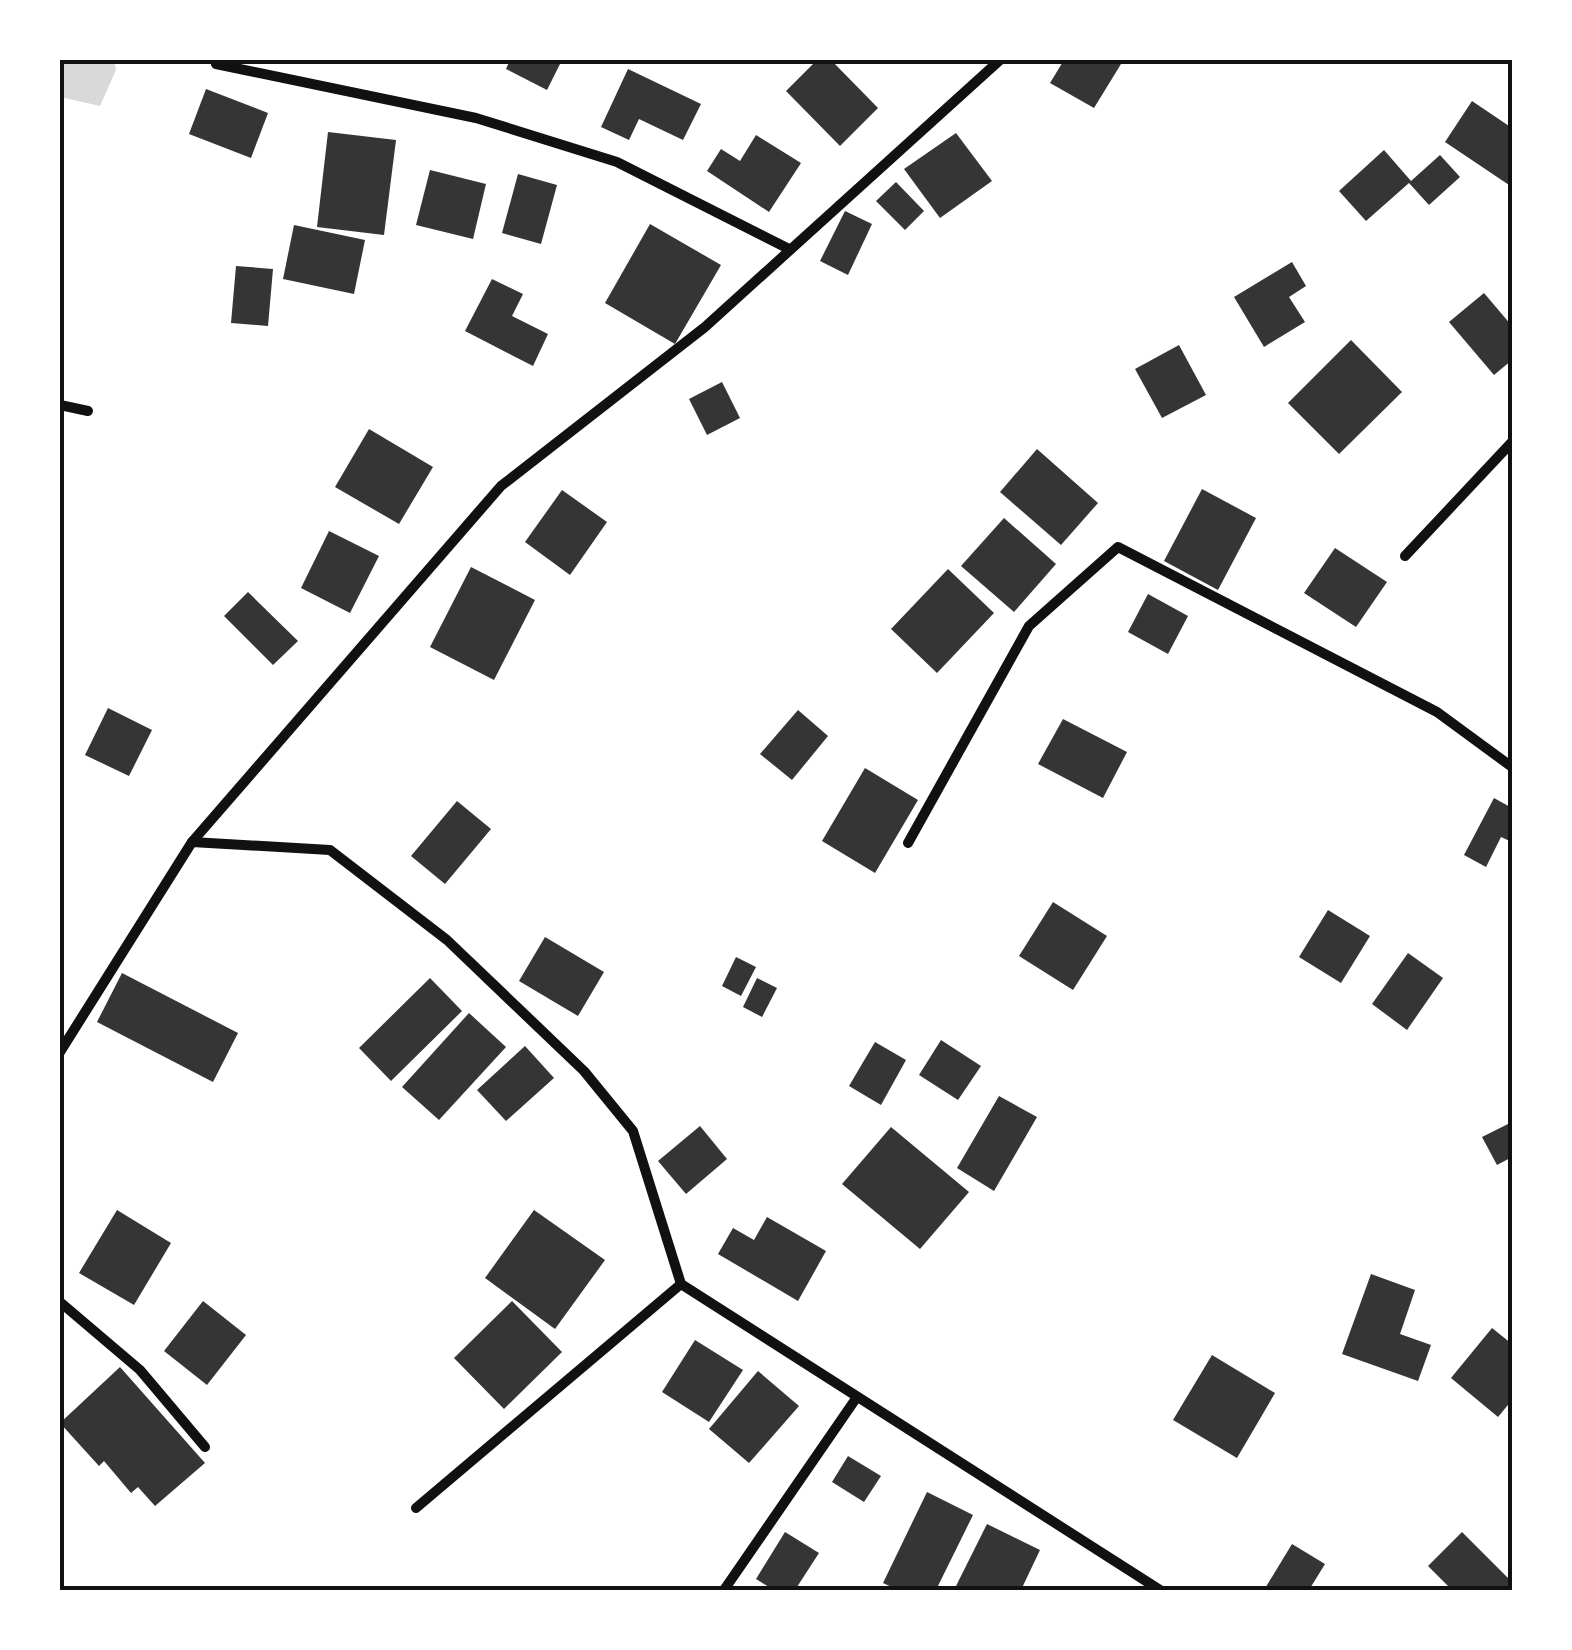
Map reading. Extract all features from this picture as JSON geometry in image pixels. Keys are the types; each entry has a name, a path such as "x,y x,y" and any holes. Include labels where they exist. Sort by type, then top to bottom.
{"street":[{"path":"60,1052 192,842 501,486 705,327 1000,60"},
{"path":"216,64 476,118 617,162 789,250"},
{"path":"60,404 88,411"},
{"path":"1404,556 1512,442"},
{"path":"908,843 1028,626 1118,547 1437,712 1512,767"},
{"path":"192,842 330,850 447,940 584,1071 633,1132 681,1284 1160,1590"},
{"path":"416,1508 681,1284"},
{"path":"60,1302 140,1370 206,1447"},
{"path":"724,1590 857,1396"}],"shaded area":[{"path":"60,60 114,60 116,70 100,106 60,97"}],"building":[{"path":"510,60 562,60 547,90 506,69"},
{"path":"817,60 831,60 878,108 840,146 786,91"},
{"path":"1064,60 1121,64 1094,108 1050,83"},
{"path":"628,69 701,104 683,140 639,119 629,140 601,127"},
{"path":"206,89 268,113 251,158 189,134"},
{"path":"1472,101 1512,128 1512,187 1445,142"},
{"path":"328,132 396,140 384,235 317,227"},
{"path":"956,133 992,181 940,218 904,169"},
{"path":"756,135 801,163 769,212 707,171 721,149 740,161"},
{"path":"1384,150 1411,181 1440,155 1460,177 1429,205 1409,183 1366,221 1339,191"},
{"path":"430,170 486,184 473,239 416,225"},
{"path":"518,174 557,185 541,244 502,233"},
{"path":"896,182 924,211 905,230 876,201"},
{"path":"845,211 872,224 848,275 820,261"},
{"path":"650,224 721,265 675,344 605,303"},
{"path":"294,225 365,240 354,294 283,279"},
{"path":"1292,262 1306,286 1289,297 1305,322 1264,347 1234,297"},
{"path":"236,266 273,269 268,326 231,323"},
{"path":"492,279 523,294 512,316 548,334 533,366 465,331"},
{"path":"1484,293 1512,326 1512,360 1494,375 1449,322"},
{"path":"1351,340 1402,392 1339,454 1288,403"},
{"path":"1179,345 1206,395 1162,418 1135,369"},
{"path":"722,382 740,418 707,435 689,399"},
{"path":"369,429 433,467 399,524 335,487"},
{"path":"1037,449 1098,503 1061,545 1000,492"},
{"path":"1202,489 1256,518 1218,590 1164,561"},
{"path":"562,490 607,522 570,575 525,542"},
{"path":"1004,518 1056,564 1014,612 961,566"},
{"path":"329,531 379,556 350,613 301,588"},
{"path":"1335,548 1387,582 1356,627 1304,593"},
{"path":"471,567 535,600 494,680 430,647"},
{"path":"948,569 994,613 937,673 891,629"},
{"path":"248,592 298,641 273,665 224,616"},
{"path":"1148,594 1188,616 1168,654 1128,632"},
{"path":"108,708 152,730 129,776 85,755"},
{"path":"798,710 828,736 792,780 760,754"},
{"path":"1063,719 1127,752 1103,798 1038,764"},
{"path":"865,768 918,800 875,873 822,841"},
{"path":"1494,798 1512,808 1512,842 1501,837 1486,867 1464,855"},
{"path":"457,801 491,829 445,884 411,856"},
{"path":"1053,902 1107,936 1073,990 1019,956"},
{"path":"1328,910 1370,936 1341,983 1299,957"},
{"path":"545,937 604,972 578,1016 519,981"},
{"path":"1408,953 1443,978 1407,1030 1372,1004"},
{"path":"736,957 756,967 741,996 722,986"},
{"path":"122,973 238,1033 213,1082 97,1022"},
{"path":"430,978 462,1011 391,1081 359,1048"},
{"path":"757,978 777,988 762,1017 743,1007"},
{"path":"469,1013 506,1047 439,1120 402,1087"},
{"path":"941,1040 981,1066 958,1100 919,1075"},
{"path":"875,1042 906,1060 881,1105 849,1086"},
{"path":"525,1046 554,1078 506,1121 477,1090"},
{"path":"999,1096 1037,1117 994,1191 957,1168"},
{"path":"1512,1122 1512,1157 1497,1165 1482,1137"},
{"path":"700,1126 727,1159 686,1194 658,1161"},
{"path":"891,1127 969,1192 920,1249 842,1184"},
{"path":"117,1210 171,1243 134,1305 79,1273"},
{"path":"534,1210 605,1260 555,1329 485,1278"},
{"path":"767,1217 826,1251 798,1301 718,1254 733,1228 754,1240"},
{"path":"1371,1274 1415,1290 1400,1334 1431,1345 1418,1381 1342,1354"},
{"path":"203,1301 246,1335 207,1385 164,1351"},
{"path":"512,1301 562,1352 504,1409 454,1358"},
{"path":"1492,1328 1512,1344 1512,1400 1498,1417 1451,1378"},
{"path":"695,1340 743,1370 709,1422 662,1392"},
{"path":"1212,1355 1275,1393 1237,1458 1173,1420"},
{"path":"120,1367 205,1463 155,1506 138,1487 131,1493 104,1461 99,1466 60,1423"},
{"path":"758,1371 799,1406 749,1463 709,1429"},
{"path":"848,1456 881,1476 864,1502 832,1482"},
{"path":"927,1492 973,1515 936,1590 898,1590 883,1583"},
{"path":"987,1524 1040,1550 1021,1590 954,1590"},
{"path":"785,1532 819,1553 795,1590 774,1590 756,1579"},
{"path":"1462,1532 1512,1582 1512,1590 1452,1590 1428,1566"},
{"path":"1292,1544 1325,1564 1309,1590 1264,1590"}]}
